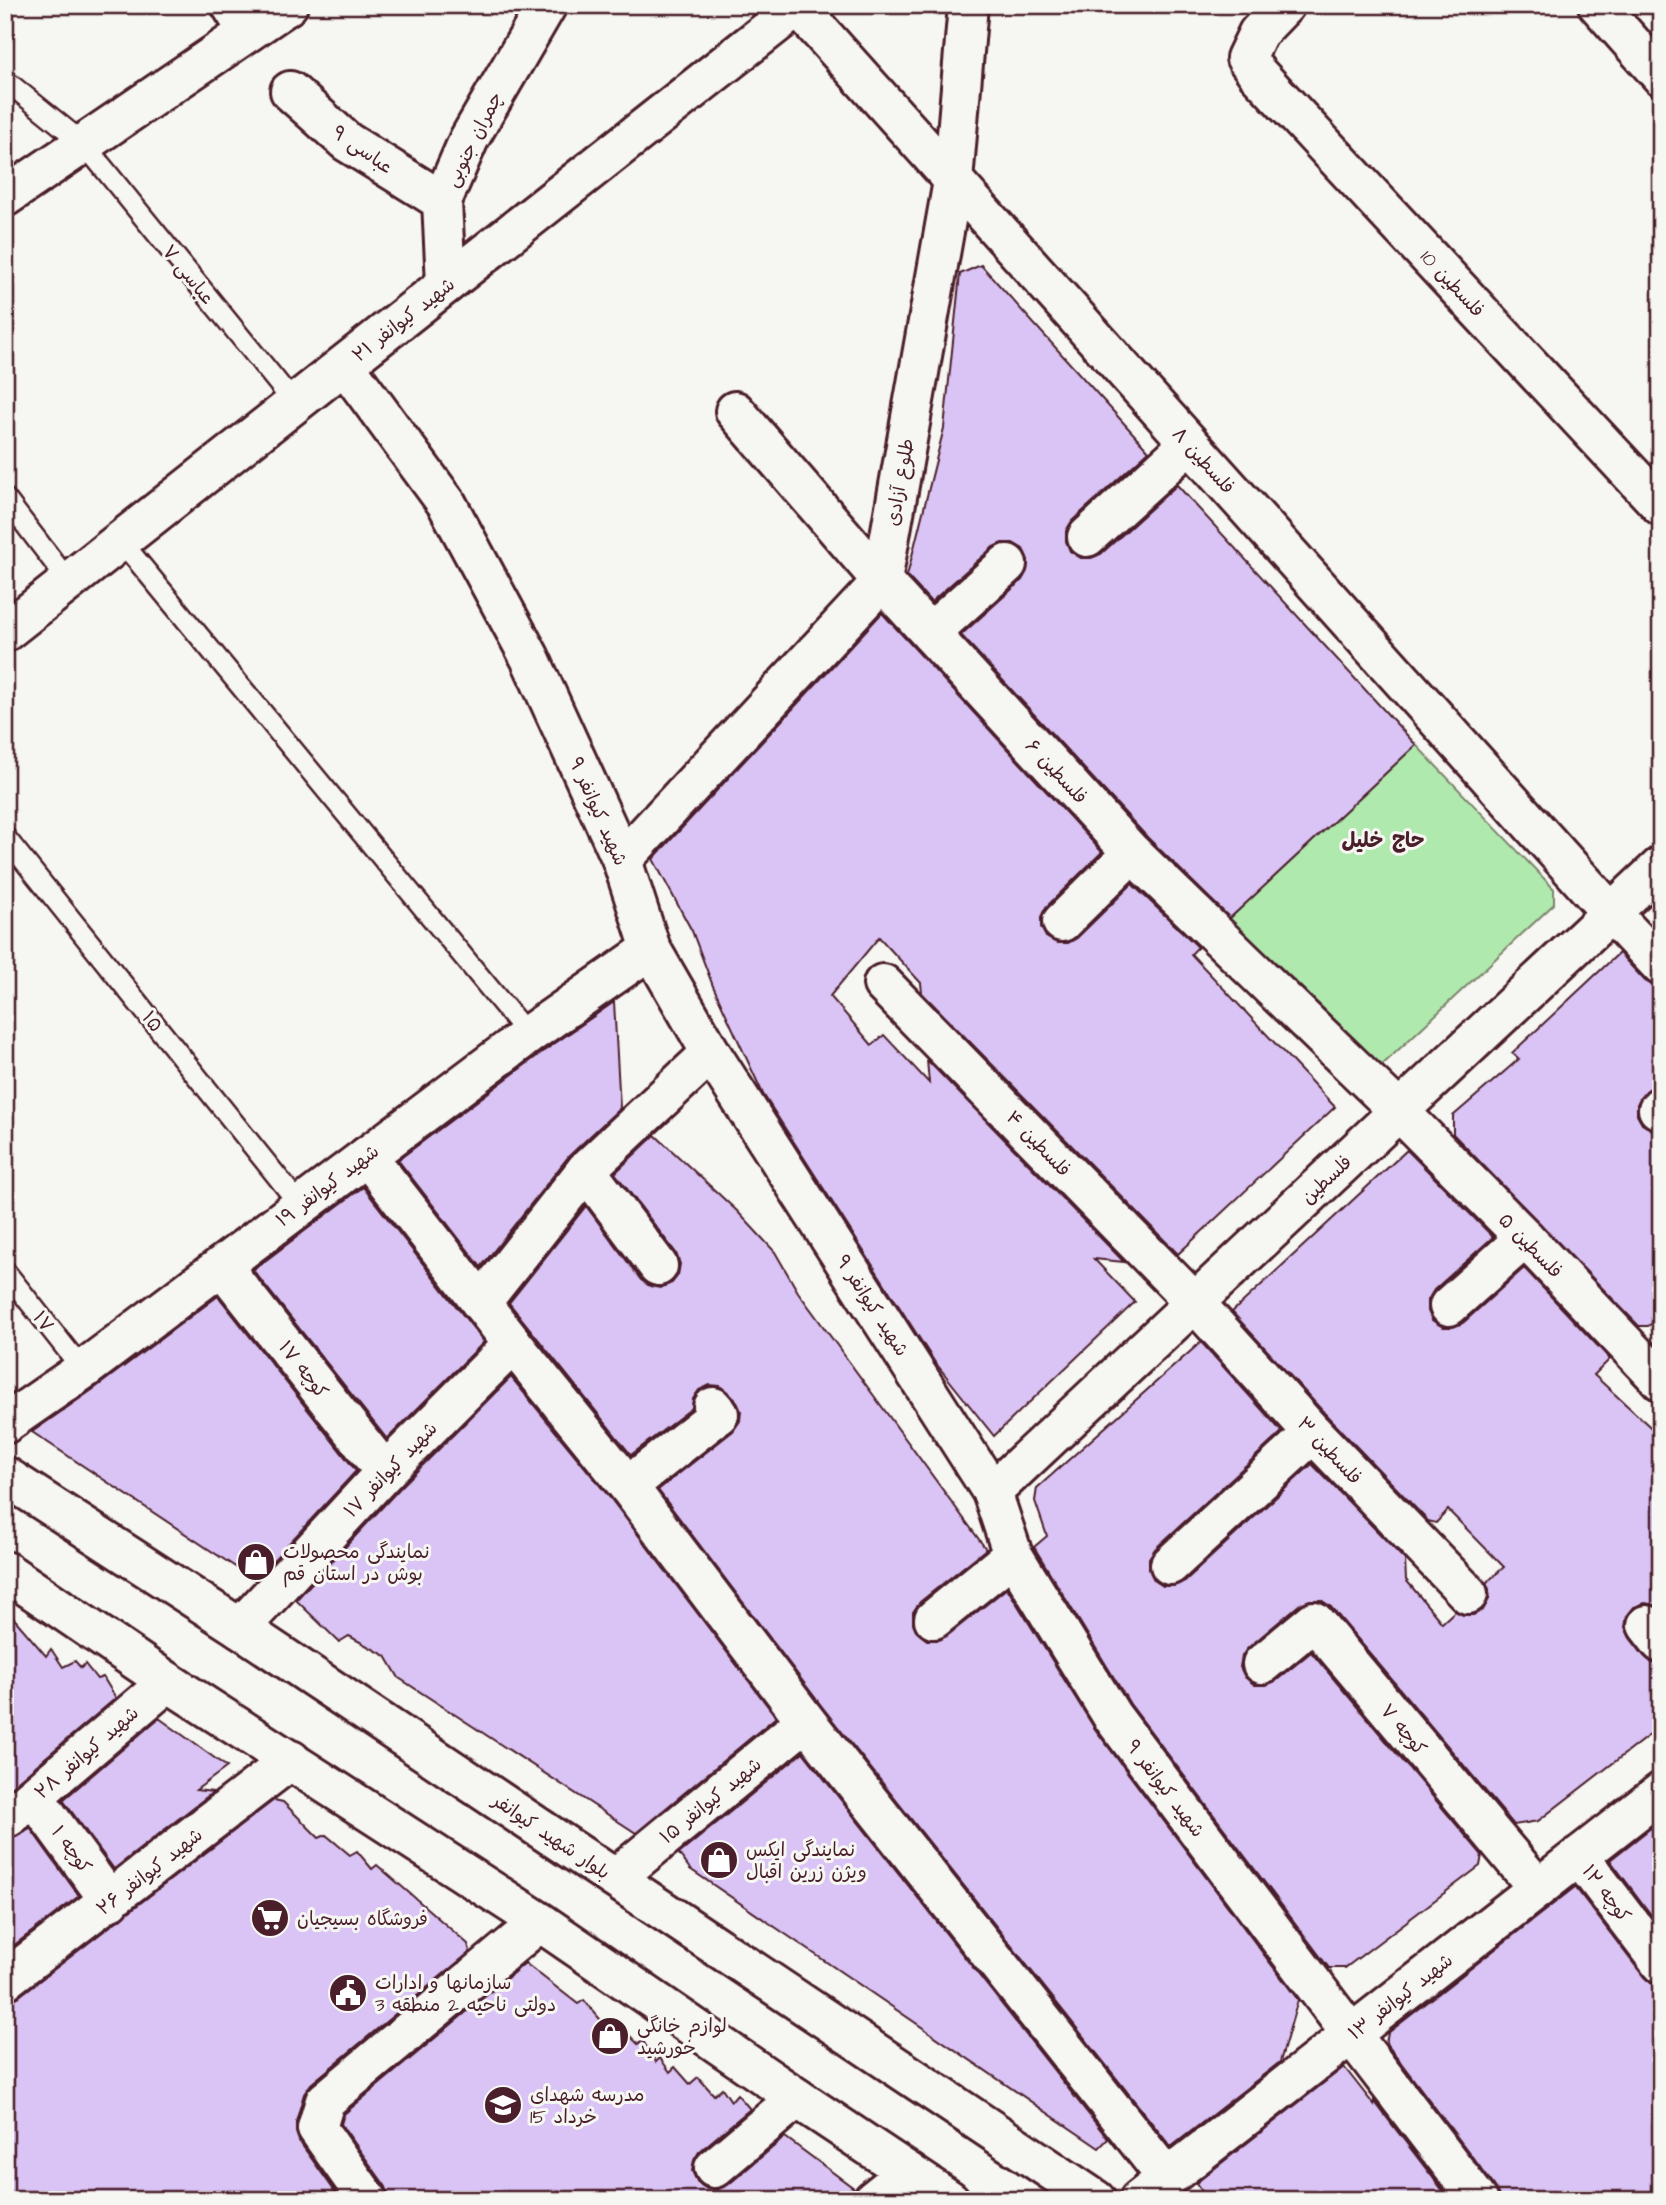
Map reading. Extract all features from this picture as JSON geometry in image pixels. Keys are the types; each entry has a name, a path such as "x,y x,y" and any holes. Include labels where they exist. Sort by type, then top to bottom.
{"street":[{"path":"5,197 84,144 240,19 288,5"},
{"name":"چمران جنوبی","path":"446,284 442,201 470,139 547,5"},
{"name":"طلوع آزادی","path":"882,581 953,181 968,5"},
{"name":"فلسطین 10","path":"1285,5 1258,33 1246,58 1257,74 1661,506"},
{"path":"1598,5 1661,76"},
{"name":"فلسطین ۸","path":"799,6 1189,444 1661,966"},
{"name":"شهید کیوانفر ۲۱","path":"5,632 799,6"},
{"name":"عباسی ۹","path":"290,91 347,142 442,201"},
{"name":"شهید کیوانفر ۹","path":"345,365 447,504 530,659 622,860 651,949 711,1053 992,1492 1013,1555 1112,1716 1478,2200"},
{"name":"فلسطین ۶","path":"735,411 882,581 1132,853 1399,1111"},
{"path":"1087,537 1189,444"},
{"path":"930,633 1007,564"},
{"path":"622,860 882,581"},
{"path":"1062,922 1132,853"},
{"name":"فلسطین","path":"992,1492 1661,866"},
{"name":"شهید کیوانفر ۱۹","path":"5,1424 83,1370 528,1034 651,949"},
{"name":"فلسطین ۴","path":"883,984 1195,1303"},
{"path":"481,1303 586,1170 711,1053"},
{"name":"فلسطین ۵","path":"1399,1111 1661,1381"},
{"path":"367,1156 513,1344 628,1486 1153,2189"},
{"path":"586,1170 658,1266"},
{"path":"1449,1306 1525,1238"},
{"name":"کوچه ۱۷","path":"222,1266 385,1472"},
{"name":"فلسطین ۳","path":"1195,1303 1313,1433 1468,1594"},
{"name":"شهید کیوانفر ۱۷","path":"240,1628 385,1472 513,1344"},
{"path":"628,1486 719,1413 713,1407"},
{"path":"1170,1565 1313,1433"},
{"name":"بلوار شهید کیوانفر","path":"5,1476 240,1628 1096,2200"},
{"path":"934,1619 1013,1555"},
{"path":"5,1571 168,1682 540,1922 949,2199"},
{"name":"کوچه ۷","path":"1262,1664 1314,1621 1538,1888"},
{"name":"شهید کیوانفر ۲۸","path":"20,1804 168,1682"},
{"name":"شهید کیوانفر ۱۵","path":"615,1878 806,1721"},
{"name":"شهید کیوانفر ۲۶","path":"5,1980 291,1760"},
{"name":"شهید کیوانفر ۱۳","path":"1153,2189 1661,1792"},
{"name":"کوچه ۱","path":"20,1804 110,1901"},
{"name":"کوچه ۱۲","path":"1579,1856 1661,1964"},
{"path":"368,2200 317,2128 325,2101 540,1922"},
{"path":"714,2168 797,2098"},
{"path":"873,2200 908,2172"}],"lane":[{"name":"عباسی ۷","path":"5,80 84,144 295,404"},
{"path":"5,498 69,582"},
{"path":"121,541 528,1034"},
{"name":"۱۵","path":"5,837 300,1205"},
{"name":"۱۷","path":"5,1271 83,1370"}],"green space":[{"path":"1416,745 1554,889 1554,904 1380,1067 1227,921"}],"building":[{"path":"981,265 1149,451 1072,521 1066,531 1070,551 1081,558 1101,554 1177,485 1416,745 1230,918 1148,838 961,635 1022,580 1027,571 1028,560 1023,549 1013,543 1002,543 993,547 931,602 907,576 944,428 960,274"},
{"path":"882,613 1102,852 1046,907 1041,917 1041,927 1046,937 1057,943 1068,943 1077,938 1132,884 1198,947 1191,954 1335,1107 1178,1254 922,993 921,983 879,937 830,996 872,1045 884,1035 929,1083 927,1060 1124,1262 1094,1259 1135,1302 994,1436 934,1361 763,1094 713,986 692,931 653,859"},
{"path":"1619,953 1645,981 1661,990 1661,1085 1655,1085 1646,1091 1637,1104 1637,1115 1642,1124 1652,1130 1661,1130 1661,1317 1648,1326 1639,1326 1453,1134 1453,1116 1519,1059 1512,1053"},
{"path":"614,1002 620,1108 569,1156 481,1267 398,1160"},
{"path":"655,1135 737,1211 775,1252 798,1292 986,1549 920,1602 913,1612 913,1623 917,1632 927,1640 938,1640 947,1636 1007,1588 1095,1729 1298,2000 1280,2062 1171,2147 823,1708 658,1490 733,1431 740,1421 741,1411 736,1400 720,1386 710,1385 699,1390 693,1399 692,1408 631,1455 509,1303 586,1206 641,1280 660,1288 672,1283 678,1275 680,1264 676,1253 615,1173"},
{"path":"1407,1150 1493,1237 1434,1290 1428,1300 1428,1311 1432,1320 1443,1327 1463,1323 1524,1268 1610,1359 1594,1375 1661,1437 1661,1609 1645,1603 1634,1607 1627,1616 1625,1627 1644,1656 1652,1663 1661,1664 1661,1726 1538,1821 1514,1825 1331,1607 1321,1600 1300,1604 1248,1648 1242,1656 1240,1667 1245,1677 1255,1685 1266,1685 1276,1681 1311,1652 1482,1855 1480,1866 1345,1968 1329,1968 1130,1704 1034,1547 1047,1536 1035,1501 1037,1488 1201,1342 1282,1432 1155,1549 1149,1558 1149,1569 1154,1580 1163,1586 1174,1586 1185,1581 1312,1464 1405,1560 1406,1580 1442,1623 1455,1611 1463,1615 1473,1615 1483,1610 1489,1599 1486,1583 1504,1567 1448,1510 1436,1523 1428,1521 1232,1312"},
{"path":"363,1187 484,1342 387,1439 253,1270"},
{"path":"218,1296 356,1471 255,1580 32,1432"},
{"path":"511,1377 611,1499 776,1717 636,1833 399,1678 386,1656 349,1636 339,1642 296,1600 401,1487"},
{"path":"5,1608 46,1656 51,1649 63,1667 75,1661 81,1668 85,1664 97,1679 103,1677 116,1698 6,1791"},
{"path":"159,1718 227,1767 196,1790 213,1792 114,1869 63,1800"},
{"path":"803,1752 1108,2139 1099,2148 690,1869 679,1854"},
{"path":"274,1800 283,1802 319,1838 326,1835 350,1855 357,1851 372,1869 377,1865 468,1944 470,1952 311,2084 304,2094 296,2122 299,2141 341,2200 5,2200 5,2001 18,1997"},
{"path":"1661,1820 1661,1928 1610,1860"},
{"path":"30,1828 79,1896 5,1952 5,1838 13,1838"},
{"path":"1575,1887 1644,1977 1652,1984 1661,1985 1661,2200 1499,2200 1495,2187 1386,2043 1388,2033"},
{"name":"مدرسه شهدای 15 خرداد","path":"525,1963 578,2004 584,2000 604,2024 610,2021 621,2035 626,2032 638,2044 643,2041 656,2062 660,2058 670,2072 675,2067 690,2084 698,2077 714,2095 722,2088 731,2101 737,2094 750,2109 699,2152 692,2171 698,2183 707,2189 717,2190 728,2185 785,2137 855,2189 852,2200 390,2200 386,2187 341,2124 344,2114"},
{"path":"1344,2067 1374,2105 1374,2101 1450,2200 1208,2200 1196,2183"}],"place":[{"name":"نمایندگی محصولات بوش در استان قم","path":"256,1562"},
{"name":"نمایندگی ایکس ویژن زرین اقبال","path":"719,1860"},
{"name":"فروشگاه بسیجیان","path":"270,1918"},
{"name":"سازمانها و ادارات دولتی ناحیه 2 منطقه 3","path":"348,1993"},
{"name":"لوازم خانگی خورشید","path":"610,2036"},
{"name":"مدرسه شهدای 15 خرداد","path":"503,2105"}],"district":[{"name":"حاج خلیل","path":"1383,840"}]}
